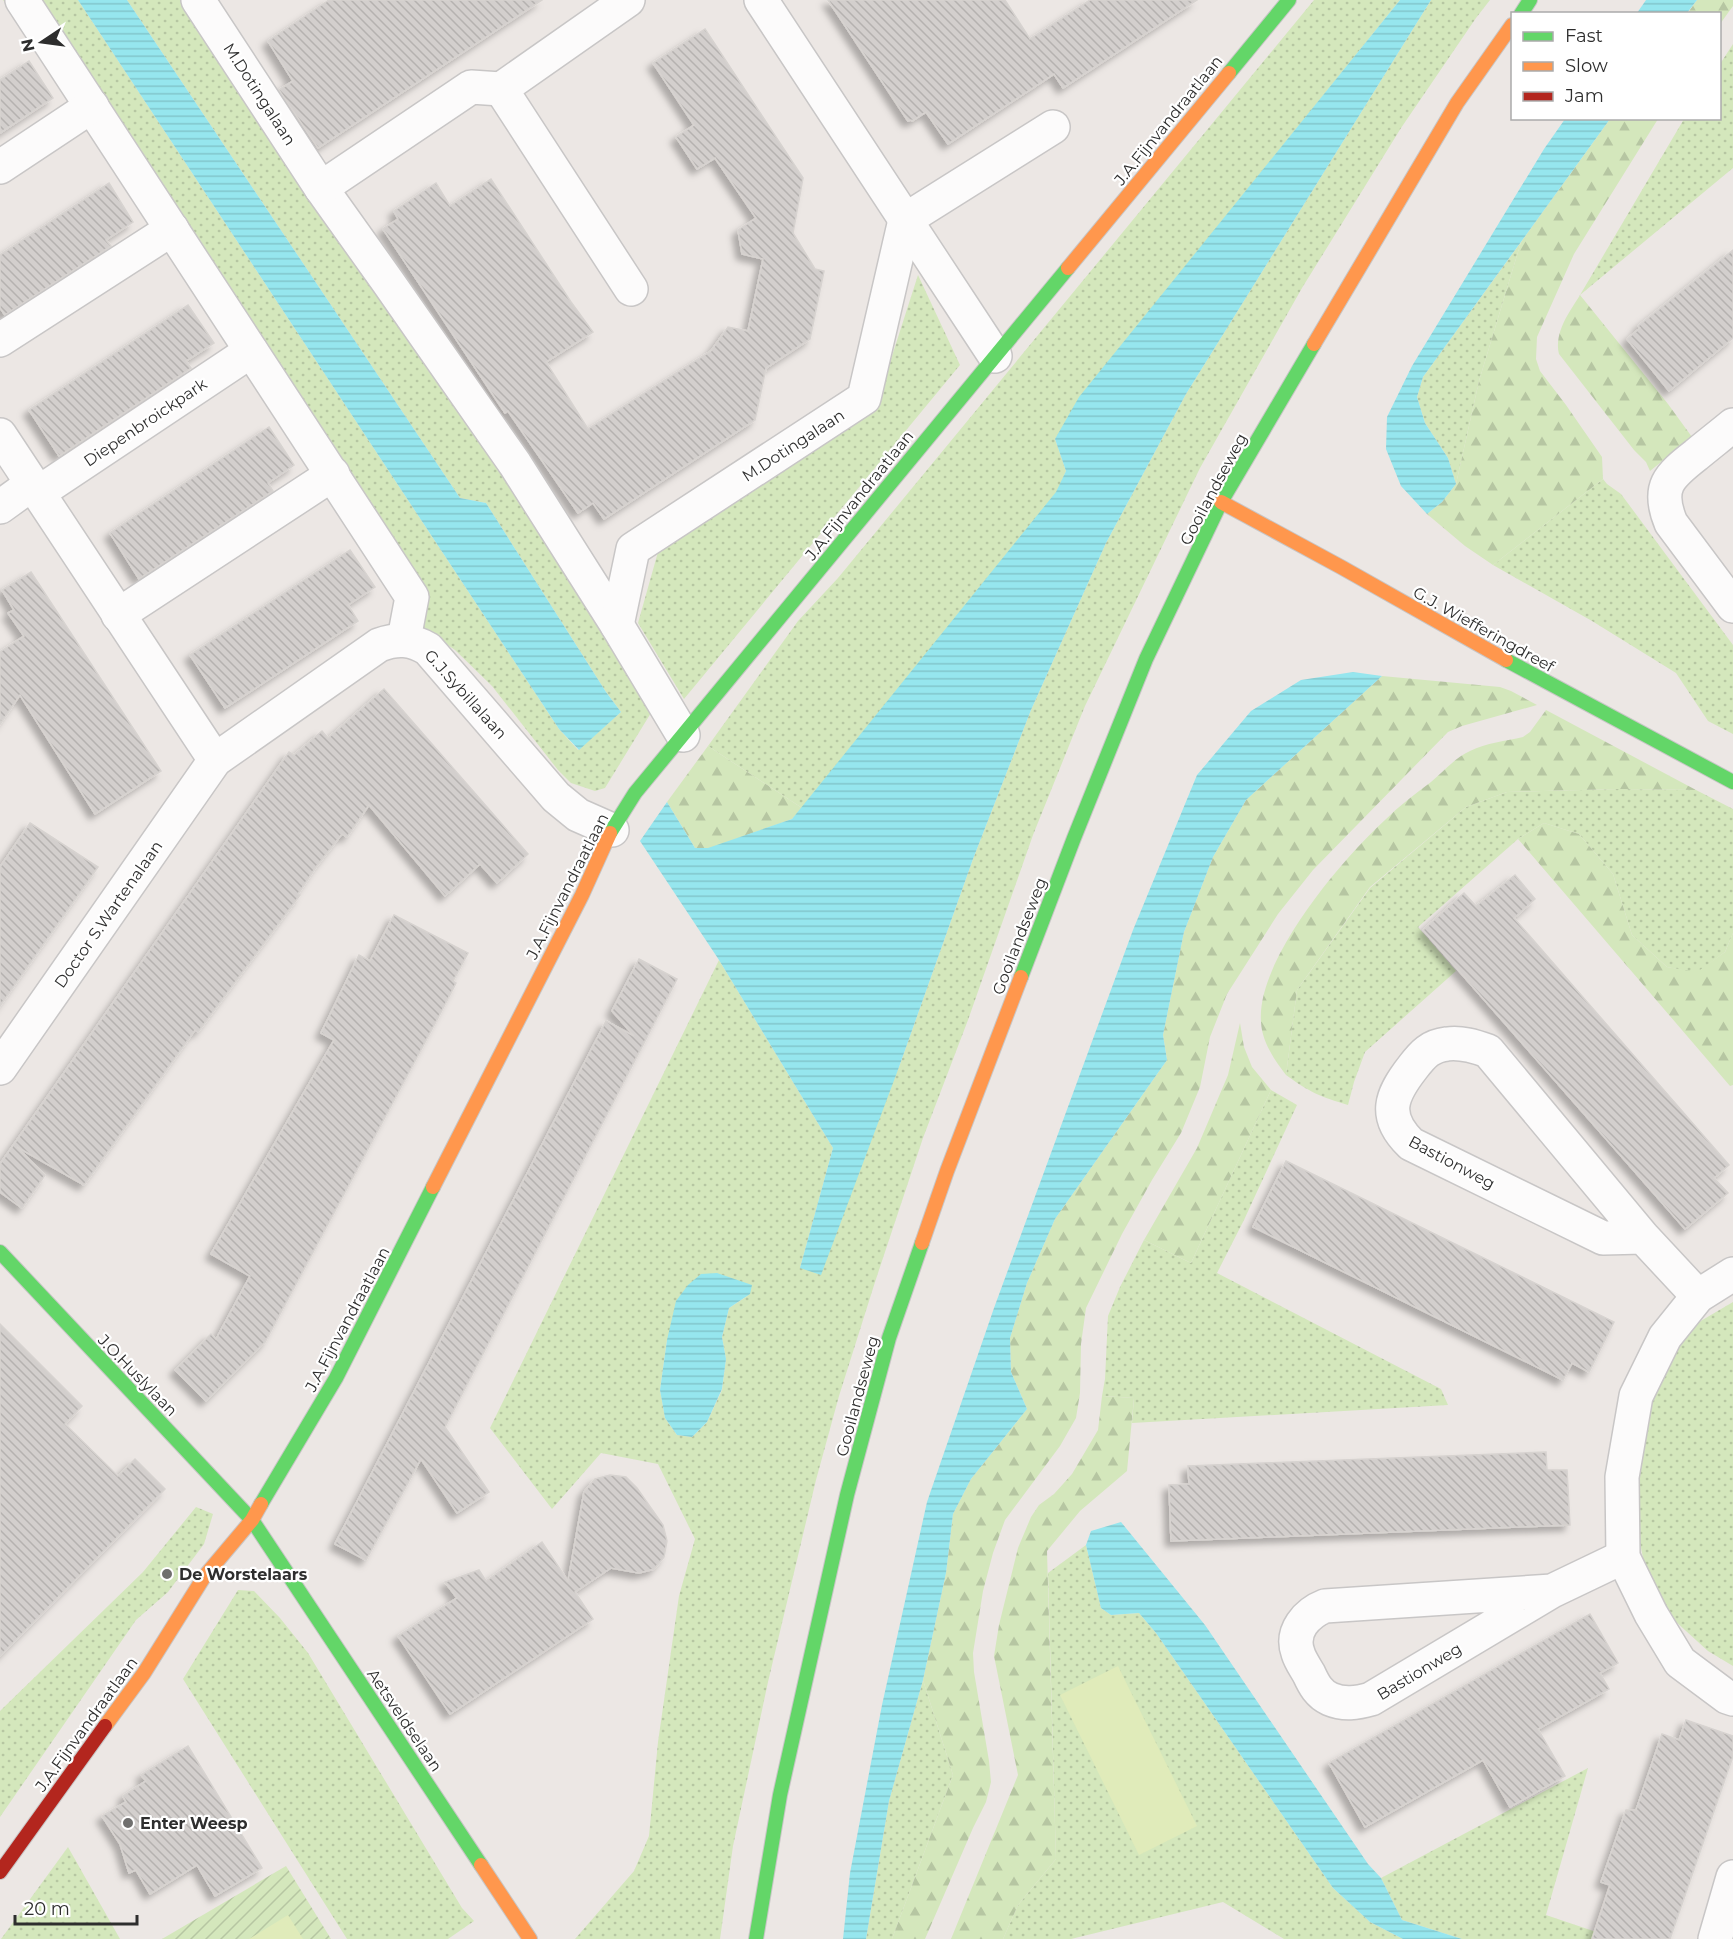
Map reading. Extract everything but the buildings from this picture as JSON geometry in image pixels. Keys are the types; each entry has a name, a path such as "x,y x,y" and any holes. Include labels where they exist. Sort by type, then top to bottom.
{"street":[{"path":"0,435 215,760 379,645 391,640 404,639 412,597 22,0"},
{"name":"M.Dotingalaan","path":"198,0 321,189 515,464 617,625 683,735"},
{"path":"321,189 471,87 501,89 628,0"},
{"path":"761,0 995,356"},
{"name":"J.A.Fijnvandraatlaan","path":"0,1872 144,1673 204,1576 252,1520 336,1378 572,916 612,830 635,793 1289,0"},
{"name":"Gooilandseweg","path":"756,1939 780,1795 844,1506 890,1338 947,1171 1074,838 1146,659 1221,502 1457,103 1511,26"},
{"path":"501,89 631,289"},
{"path":"0,167 92,106"},
{"path":"905,220 1053,127"},
{"name":"M.Dotingalaan","path":"617,625 633,549 864,398 905,220"},
{"path":"0,340 172,229"},
{"name":"Diepenbroickpark","path":"0,507 35,489 251,351"},
{"path":"1733,425 1674,473 1667,485 1665,498 1666,511 1671,523 1733,606"},
{"path":"118,615 333,474"},
{"name":"G.J. Wiefferingdreef","path":"1221,502 1341,567 1467,640 1733,782"},
{"name":"G.J.Sybillalaan","path":"404,639 417,642 428,649 556,797 578,815 612,830"},
{"name":"Doctor S.Wartenalaan","path":"0,1068 215,760"},
{"name":"Bastionweg","path":"1643,1237 1603,1238 1411,1144 1395,1124 1394,1098 1399,1085 1425,1052 1445,1044 1468,1044 1488,1051 1643,1237 1698,1296"},
{"name":"J.O.Huslylaan","path":"0,1252 252,1520"},
{"path":"1733,1274 1698,1296 1665,1337 1636,1396 1622,1477 1623,1557 1651,1614 1680,1662 1733,1699"},
{"name":"Aetsveldselaan","path":"252,1520 530,1939"},
{"name":"Bastionweg","path":"1551,1591 1325,1606 1314,1610 1305,1618 1296,1640 1297,1652 1317,1690 1343,1703 1358,1703 1371,1699 1551,1591 1623,1557"},
{"path":"1715,1939 1733,1877"}],"green space":[{"path":"3,0 78,0 559,729 578,750 621,712 486,503 460,498 127,0 186,0 478,426 654,708 605,788 595,791 571,783 558,770 492,686 455,650 423,628 404,605 313,472"},
{"path":"1314,0 1400,0 1152,308 1055,439 1066,471 1057,492 802,808 708,746 798,621 838,578"},
{"path":"1431,0 1490,0 1401,128 1302,288 1200,468 1085,706 1033,835 968,1020 923,1138 839,1396 816,1480 768,1682 733,1846 720,1939 575,1939 634,1871 649,1836 658,1742 679,1596 695,1539 658,1464 601,1453 552,1509 490,1428 719,960 833,1148 800,1268 899,1067 973,859 1031,710 1106,543 1186,394","holes":["749,1295 729,1308 722,1337 726,1359 722,1390 707,1422 692,1437 677,1435 665,1418 660,1390 667,1340"]},
{"path":"1697,0 1733,0 1733,6 1721,23 1721,12 1688,12"},
{"path":"1733,44 1733,168 1580,295 1683,120 1721,120 1721,62"},
{"path":"1609,120 1657,120 1574,254 1537,337 1536,359 1540,371 1602,457 1603,479 1493,565 1465,546 1427,514 1442,502 1456,484 1479,381 1521,242"},
{"path":"1521,242 1479,381 1456,484 1448,458 1425,423 1417,397 1423,377"},
{"path":"918,275 960,365 684,699 638,623 658,552 874,412"},
{"path":"1580,295 1692,437 1650,471 1646,462 1634,450 1559,354 1561,330"},
{"path":"1603,479 1621,494 1733,645 1733,734 1708,721 1676,673 1592,621 1493,565"},
{"path":"1382,676 1500,687 1537,705 1448,732 1313,870 1278,914 1227,994 1210,1037 1200,1087 1181,1133 1122,1234 1086,1308 1076,1418 1060,1446 1005,1520 993,1553 983,1591 973,1653 991,1782 986,1802 925,1939 892,1939 953,1775 923,1680 946,1573 953,1514 971,1479 1027,1409 1011,1372 1010,1338 1027,1283 1055,1219 1167,1060 1163,1035 1184,932 1213,857 1246,800"},
{"path":"1546,710 1696,790 1619,789 1507,792 1466,807 1370,887 1297,990 1286,1075 1266,1043 1261,1022 1263,997 1272,970 1286,942 1305,913 1346,860 1401,805 1465,754 1476,748 1523,737 1530,732"},
{"path":"708,746 802,808 792,819 708,849 695,848 667,802"},
{"path":"1619,789 1696,790 1733,809 1733,933 1725,952 1697,973 1667,967 1632,935 1613,874 1579,834 1544,823 1518,839 1418,927 1456,971 1365,1052 1348,1105 1315,1093 1286,1075 1297,990 1370,888 1466,807 1507,792"},
{"path":"1544,823 1579,834 1613,874 1632,935 1667,967 1697,972 1725,952 1733,933 1733,1085 1730,1086 1518,839"},
{"path":"1240,1023 1244,1047 1252,1067 1271,1090 1191,1263 1144,1240 1197,1148 1228,1075"},
{"path":"1271,1090 1297,1105 1217,1273 1441,1389 1448,1405 1132,1423 1134,1398 1102,1396 1108,1316 1144,1240 1191,1263"},
{"path":"1733,1302 1733,1666 1708,1651 1675,1621 1663,1602 1646,1572 1637,1529 1636,1505 1642,1421 1679,1341 1699,1322"},
{"path":"1102,1396 1134,1398 1127,1471 1080,1511 1047,1551 1056,1859 1018,1905 1003,1939 951,1939 1018,1775 994,1656 999,1625 1018,1548 1031,1517 1039,1505 1054,1494 1072,1474 1098,1430"},
{"path":"196,1507 213,1514 204,1544 168,1592 136,1620 0,1817 0,1711 143,1572"},
{"path":"1086,1545 1101,1608 1111,1615 1139,1613 1156,1633 1333,1888 1370,1922 1403,1939 1284,1939 1223,1902 1071,1939 1003,1939 1018,1905 1056,1859 1048,1573"},
{"path":"238,1590 254,1591 280,1618 308,1653 462,1908 474,1921 448,1939 347,1939 183,1679"},
{"path":"1118,1666 1197,1826 1139,1855 1060,1695"},
{"path":"923,1680 953,1775 892,1939 866,1939 889,1801"},
{"path":"1588,1768 1546,1915 1617,1939 1462,1939 1402,1920 1381,1878"},
{"path":"68,1847 120,1939 1,1939"},
{"path":"286,1866 331,1939 162,1939"},
{"path":"288,1915 303,1939 249,1939"}],"water":[{"path":"78,0 127,0 460,498 486,503 621,712 579,750 559,729"},
{"path":"1400,0 1431,0 1186,394 1106,543 1031,710 973,859 899,1067 821,1275 800,1268 833,1148 719,960 640,841 667,802 695,848 708,848 792,819 1056,492 1066,471 1055,439 1079,397"},
{"path":"1646,0 1697,0 1688,12 1638,12"},
{"path":"1564,120 1609,120 1423,377 1417,397 1425,423 1448,458 1456,484 1442,502 1427,514 1401,486 1386,449 1387,417 1412,366 1544,149"},
{"path":"1353,672 1382,676 1246,800 1213,857 1184,932 1163,1035 1167,1060 1055,1219 1027,1283 1010,1338 1011,1372 1027,1409 971,1479 953,1514 946,1573 923,1680 889,1801 866,1939 843,1939 850,1873 882,1705 927,1502 994,1308 1133,930 1197,775 1251,711 1301,680"},
{"path":"717,1273 752,1285 750,1294 729,1308 722,1337 726,1359 722,1389 707,1422 692,1437 677,1435 665,1418 660,1390 667,1340 676,1301 688,1285 701,1274"},
{"path":"1121,1522 1205,1625 1368,1864 1381,1878 1402,1920 1462,1939 1403,1939 1370,1922 1333,1888 1156,1633 1139,1613 1111,1615 1101,1608 1086,1545 1091,1531"}],"traffic: fast":[{"path":"1229,73 1289,0"},
{"path":"1522,12 1530,0"},
{"path":"610,833 635,793 1068,268"},
{"path":"1021,977 1146,659 1221,502 1314,344"},
{"path":"1506,660 1733,782"},
{"path":"261,1504 336,1378 433,1187"},
{"path":"756,1939 780,1795 847,1495 889,1338 922,1243"},
{"path":"0,1252 252,1520 481,1865"}],"traffic: slow":[{"path":"1314,344 1457,103 1511,26"},
{"path":"1068,268 1229,73"},
{"path":"1221,502 1506,660"},
{"path":"433,1187 582,895 610,833"},
{"path":"922,1243 1021,977"},
{"path":"105,1726 144,1673 204,1577 252,1520 261,1504"},
{"path":"481,1865 530,1939"}],"traffic: jam":[{"path":"0,1872 105,1726"}],"place":[{"name":"De Worstelaars","path":"167,1574"},
{"name":"Enter Weesp","path":"128,1823"}]}
